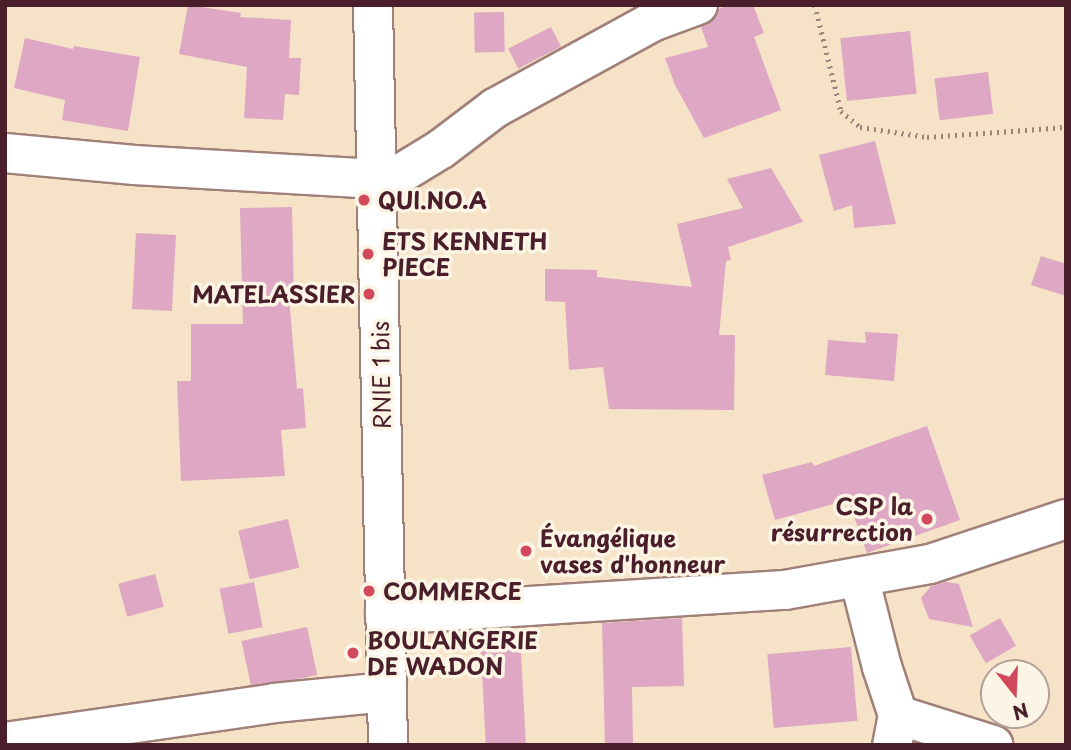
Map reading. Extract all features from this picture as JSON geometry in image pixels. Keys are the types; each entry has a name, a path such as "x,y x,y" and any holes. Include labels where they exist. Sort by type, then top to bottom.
{"street":[{"name":"RNIE 1 bis","path":"373,5 388,745"},
{"path":"5,153 134,165 377,179 400,174 495,108 585,57 652,23 698,5"},
{"path":"385,614 785,590 930,564 1066,519"},
{"path":"859,577 895,730 993,745"},
{"path":"5,742 274,703 386,692"}],"path":[{"path":"815,5 841,111 860,127 927,137 1066,127"}],"building":[{"path":"188,5 241,13 240,17 291,20 289,58 301,58 299,95 285,94 283,120 244,118 247,67 179,54"},
{"path":"729,5 753,5 764,33 754,37 781,110 704,138 675,85 665,58 708,47 701,27 714,19 719,9"},
{"path":"504,12 505,52 475,53 474,13"},
{"path":"551,27 561,47 518,68 508,49"},
{"path":"910,31 917,94 847,101 840,38"},
{"path":"25,38 73,49 74,46 140,57 128,131 62,120 65,100 14,88"},
{"path":"988,72 993,114 940,120 934,79"},
{"path":"875,141 896,224 854,228 852,205 834,211 819,155"},
{"path":"771,168 803,222 728,247 731,260 726,261 719,335 735,335 734,410 609,409 603,367 569,370 565,302 545,301 545,269 597,270 597,277 692,287 677,224 743,208 727,179"},
{"path":"292,207 294,299 289,299 297,389 303,388 306,428 281,430 285,476 181,481 177,381 191,381 191,324 243,324 240,208"},
{"path":"136,233 176,235 172,311 132,309"},
{"path":"1041,256 1066,264 1066,296 1031,285"},
{"path":"865,332 898,334 894,381 825,375 828,340 866,343"},
{"path":"927,426 960,520 867,553 848,500 775,520 762,475 812,462 814,466"},
{"path":"288,519 299,568 250,579 238,530"},
{"path":"155,574 164,607 127,617 118,584"},
{"path":"254,582 263,627 228,634 220,589"},
{"path":"946,582 959,584 973,627 929,619 921,598 931,586"},
{"path":"682,618 684,686 632,687 633,745 605,745 602,623"},
{"path":"1000,618 1016,646 993,659 983,659 970,636"},
{"path":"307,627 317,675 252,689 241,641"},
{"path":"520,633 526,745 486,745 480,635"},
{"path":"851,647 857,721 774,728 767,654"}],"place":[{"name":"QUI.NO.A","path":"364,200"},
{"name":"ETS KENNETH PIECE","path":"368,254"},
{"name":"MATELASSIER","path":"369,294"},
{"name":"CSP la résurrection","path":"927,519"},
{"name":"Évangélique vases d'honneur","path":"526,551"},
{"name":"COMMERCE","path":"369,591"},
{"name":"BOULANGERIE DE WADON","path":"353,653"}]}
